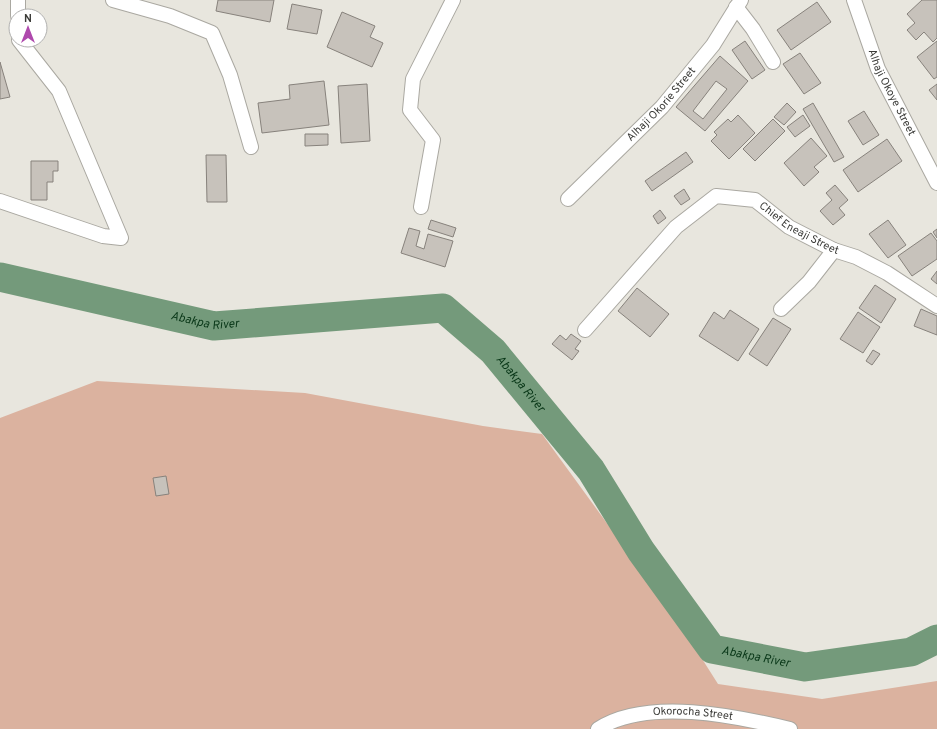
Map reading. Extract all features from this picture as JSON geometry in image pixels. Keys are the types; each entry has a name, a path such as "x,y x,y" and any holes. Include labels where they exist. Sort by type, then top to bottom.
{"street":[{"path":"113,0 170,16 212,33 230,76 251,147"},
{"path":"421,207 433,140 410,110 413,79 453,0"},
{"name":"Alhaji Okoye Street","path":"854,0 878,69 937,183"},
{"path":"738,3 773,62"},
{"name":"Alhaji Okorie Street","path":"568,199 662,107 713,45 738,3"},
{"path":"0,200 103,236 120,238 59,91 26,48"},
{"name":"Chief Eneaji Street","path":"585,330 676,227 716,196 755,200 790,227 834,250 856,257 887,273 937,306"},
{"path":"781,309 809,282 834,250"},
{"name":"Okorocha Street","path":"598,729 605,724 623,718 662,711 686,711 790,729"}],"shaded area":[{"path":"97,381 305,393 483,426 542,434 678,621 718,684 822,699 937,681 937,729 0,729 0,418"}],"building":[{"path":"218,0 274,0 270,22 216,11"},
{"path":"922,0 937,0 937,38 933,42 924,32 916,40 907,30 915,23 907,14"},
{"path":"817,2 831,22 791,50 777,30"},
{"path":"292,4 322,10 317,34 287,29"},
{"path":"342,12 375,26 370,37 383,43 372,67 327,47"},
{"path":"745,41 765,70 752,79 732,50"},
{"path":"937,41 937,77 934,79 917,57"},
{"path":"800,53 821,83 804,94 783,64"},
{"path":"720,56 748,81 705,131 676,107","holes":["716,81 727,89 703,119 693,111"]},
{"path":"0,62 10,97 0,99"},
{"path":"324,81 329,125 262,133 258,103 290,99 289,85"},
{"path":"367,84 370,141 341,143 338,86"},
{"path":"937,84 937,100 929,90"},
{"path":"787,103 796,112 784,125 774,117"},
{"path":"813,103 844,157 834,162 803,109"},
{"path":"864,111 879,135 863,145 848,121"},
{"path":"738,115 755,133 729,159 711,141 717,135 714,132 728,119 731,122"},
{"path":"803,115 810,126 795,137 787,127"},
{"path":"773,119 785,131 755,161 743,149"},
{"path":"305,134 328,134 328,145 305,146"},
{"path":"811,138 827,156 814,167 819,172 804,186 784,163"},
{"path":"887,139 902,161 858,192 843,170"},
{"path":"686,152 693,162 652,191 645,181"},
{"path":"206,155 226,155 227,202 207,202"},
{"path":"31,161 58,161 58,171 53,171 53,182 47,182 47,200 31,200"},
{"path":"835,185 848,200 839,208 845,215 833,225 820,211 832,200 826,193"},
{"path":"684,189 690,199 681,205 674,196"},
{"path":"660,210 666,218 658,224 653,216"},
{"path":"431,220 456,228 453,237 428,229"},
{"path":"888,220 906,245 888,258 869,234"},
{"path":"409,228 420,231 416,246 424,249 428,234 453,241 445,267 401,253"},
{"path":"937,229 937,238 933,232"},
{"path":"931,233 937,241 937,259 912,276 898,256"},
{"path":"937,271 937,284 931,279"},
{"path":"875,285 896,299 881,323 859,308"},
{"path":"637,288 669,314 650,337 618,311"},
{"path":"921,309 937,316 937,335 914,326"},
{"path":"730,310 759,329 738,361 699,336 714,312 724,319"},
{"path":"858,312 880,327 863,353 840,339"},
{"path":"773,318 791,329 767,366 749,354"},
{"path":"571,334 581,341 575,349 579,351 572,360 552,344 560,335 566,340"},
{"path":"873,350 880,354 872,365 866,361"},
{"path":"166,476 169,494 156,496 153,478"}],"waterway":[{"name":"Abakpa River","path":"0,277 214,326 443,308 493,351 591,470 641,551 712,649 805,667 911,652 937,639"}]}
